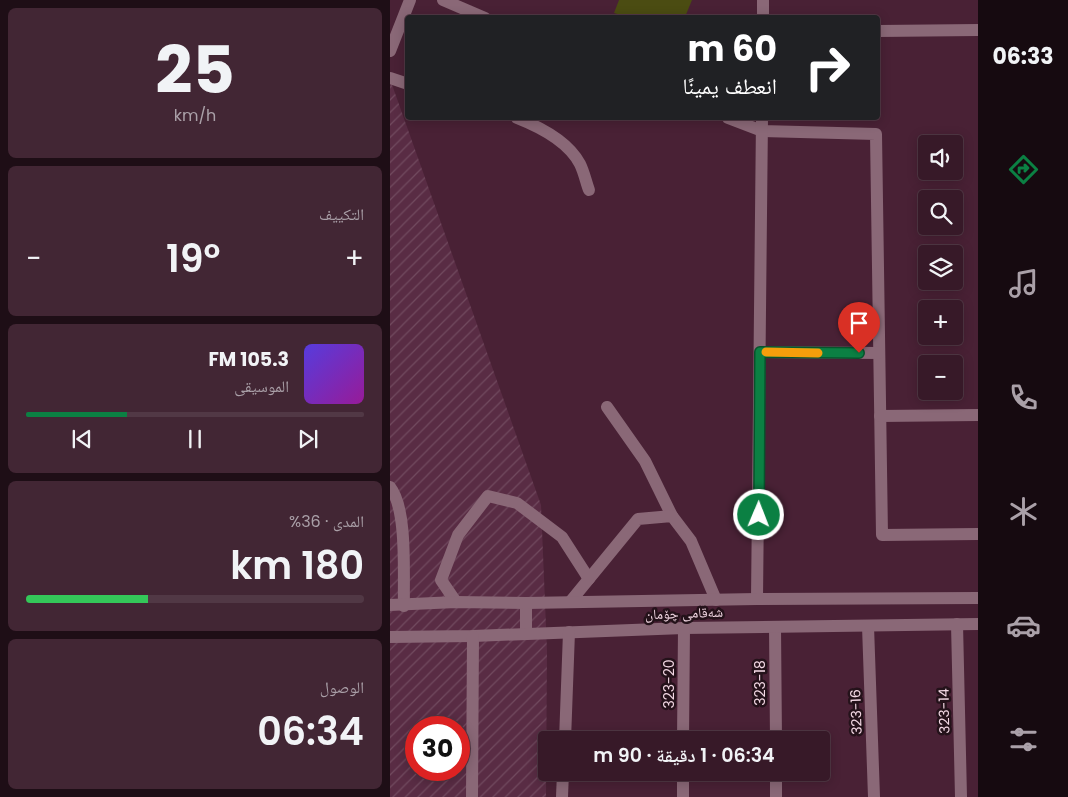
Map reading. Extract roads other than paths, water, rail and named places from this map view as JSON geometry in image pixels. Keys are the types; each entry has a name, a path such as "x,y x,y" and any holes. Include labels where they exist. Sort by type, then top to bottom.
{"street":[{"path":"390,52 410,0"},
{"path":"442,0 478,15"},
{"path":"763,0 763,15"},
{"path":"880,31 978,30"},
{"path":"390,78 405,83"},
{"path":"522,120 534,125 562,143 579,162 589,190"},
{"path":"733,120 762,131 876,134 882,535 978,534"},
{"path":"757,599 762,120"},
{"path":"760,352 879,353"},
{"path":"607,408 645,460 672,516 690,541 716,600"},
{"path":"880,416 978,415"},
{"path":"390,487 396,495 402,530 404,606"},
{"path":"456,602 441,580 458,535 488,496 517,503 562,537 590,579"},
{"path":"570,602 638,519 672,516"},
{"name":"شەقامی چۆمان","path":"390,605 404,606 456,602 526,603 978,598"},
{"path":"526,603 526,634"},
{"name":"323-14","path":"957,624 961,797"},
{"name":"شەقامی چۆمان","path":"390,637 473,636 684,628 978,624"},
{"name":"323-18","path":"775,626 776,731"},
{"name":"323-16","path":"868,626 874,797"},
{"name":"323-20","path":"684,628 684,731"},
{"path":"565,731 569,632"},
{"path":"472,797 473,636"},
{"path":"562,797 563,781"},
{"path":"683,797 684,781"},
{"path":"776,781 776,797"}]}
